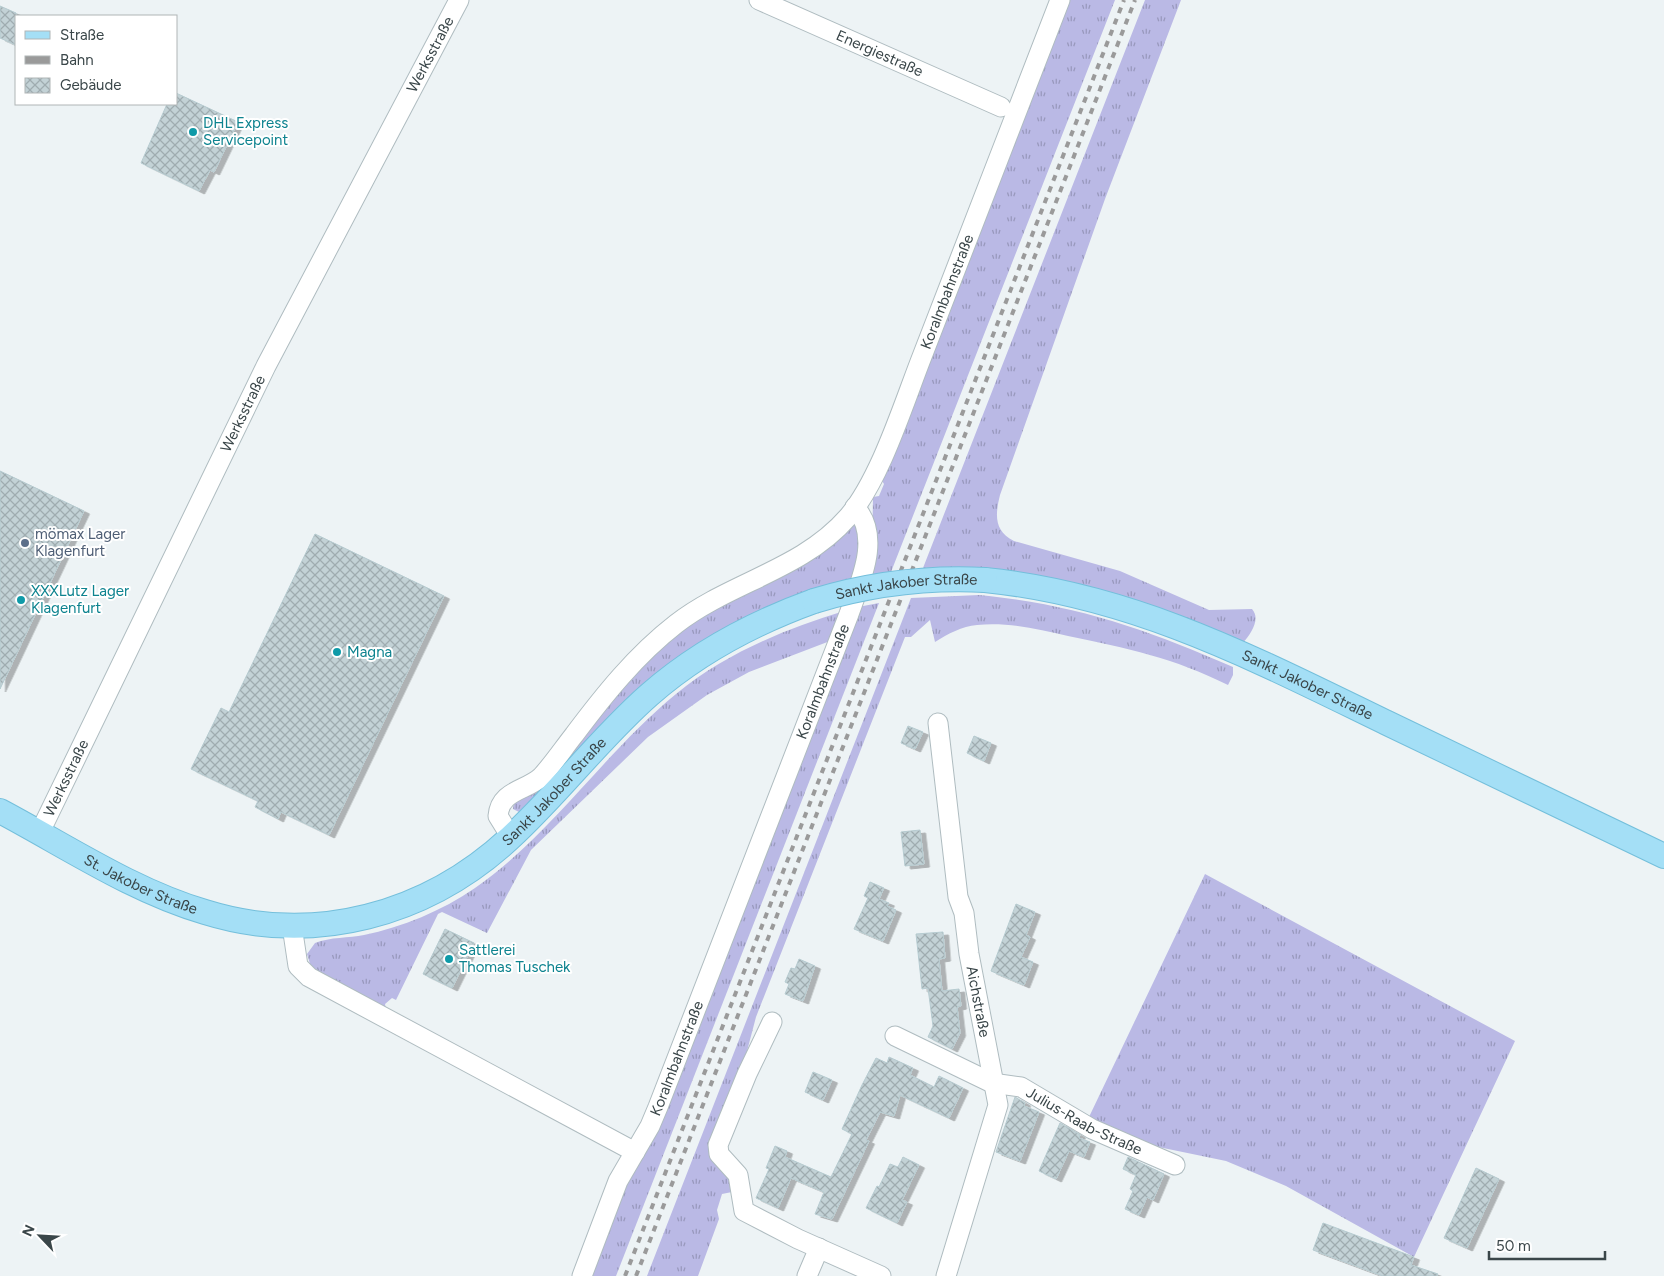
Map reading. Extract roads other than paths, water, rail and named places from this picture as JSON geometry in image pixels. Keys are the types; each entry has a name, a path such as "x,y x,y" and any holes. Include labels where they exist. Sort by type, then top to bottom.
{"main road":[{"name":"Sankt Jakober Straße","path":"292,926 359,920 412,903 463,876 511,837 615,727 682,668 746,629 814,601 870,587 903,582 949,579 985,580 1031,585 1092,598 1145,614 1198,635 1309,685 1664,856"},
{"name":"St. Jakober Straße","path":"0,811 127,879 187,906 235,920 292,926"}],"street":[{"name":"Werksstraße","path":"40,832 266,366 458,0"},
{"name":"Energiestraße","path":"759,0 1001,107"},
{"name":"Koralmbahnstraße","path":"582,1276 618,1181 650,1126 848,614 867,555 866,525 862,515 855,507 881,458 1060,0"},
{"path":"511,837 498,816 504,799 509,794 532,784 541,777 613,686 646,651 677,623 707,603 812,549 838,527 855,507"},
{"name":"Aichstraße","path":"938,722 958,897 964,912 969,954 992,1083 998,1105 946,1276"},
{"path":"292,926 298,966 310,978 635,1152"},
{"path":"772,1022 747,1074 718,1145 719,1154 738,1175 744,1212 881,1276"},
{"name":"Julius-Raab-Straße","path":"895,1036 992,1083 1021,1086 1092,1129 1175,1165"},
{"path":"807,1276 819,1248"}],"railway":[{"path":"625,1276 1124,0"},
{"path":"636,1276 1135,0"}],"place":[{"name":"DHL Express Servicepoint","path":"193,132"},
{"name":"mömax Lager Klagenfurt","path":"25,543"},
{"name":"XXXLutz Lager Klagenfurt","path":"21,600"},
{"name":"Magna","path":"337,652"},
{"name":"Sattlerei Thomas Tuschek","path":"449,959"}]}
